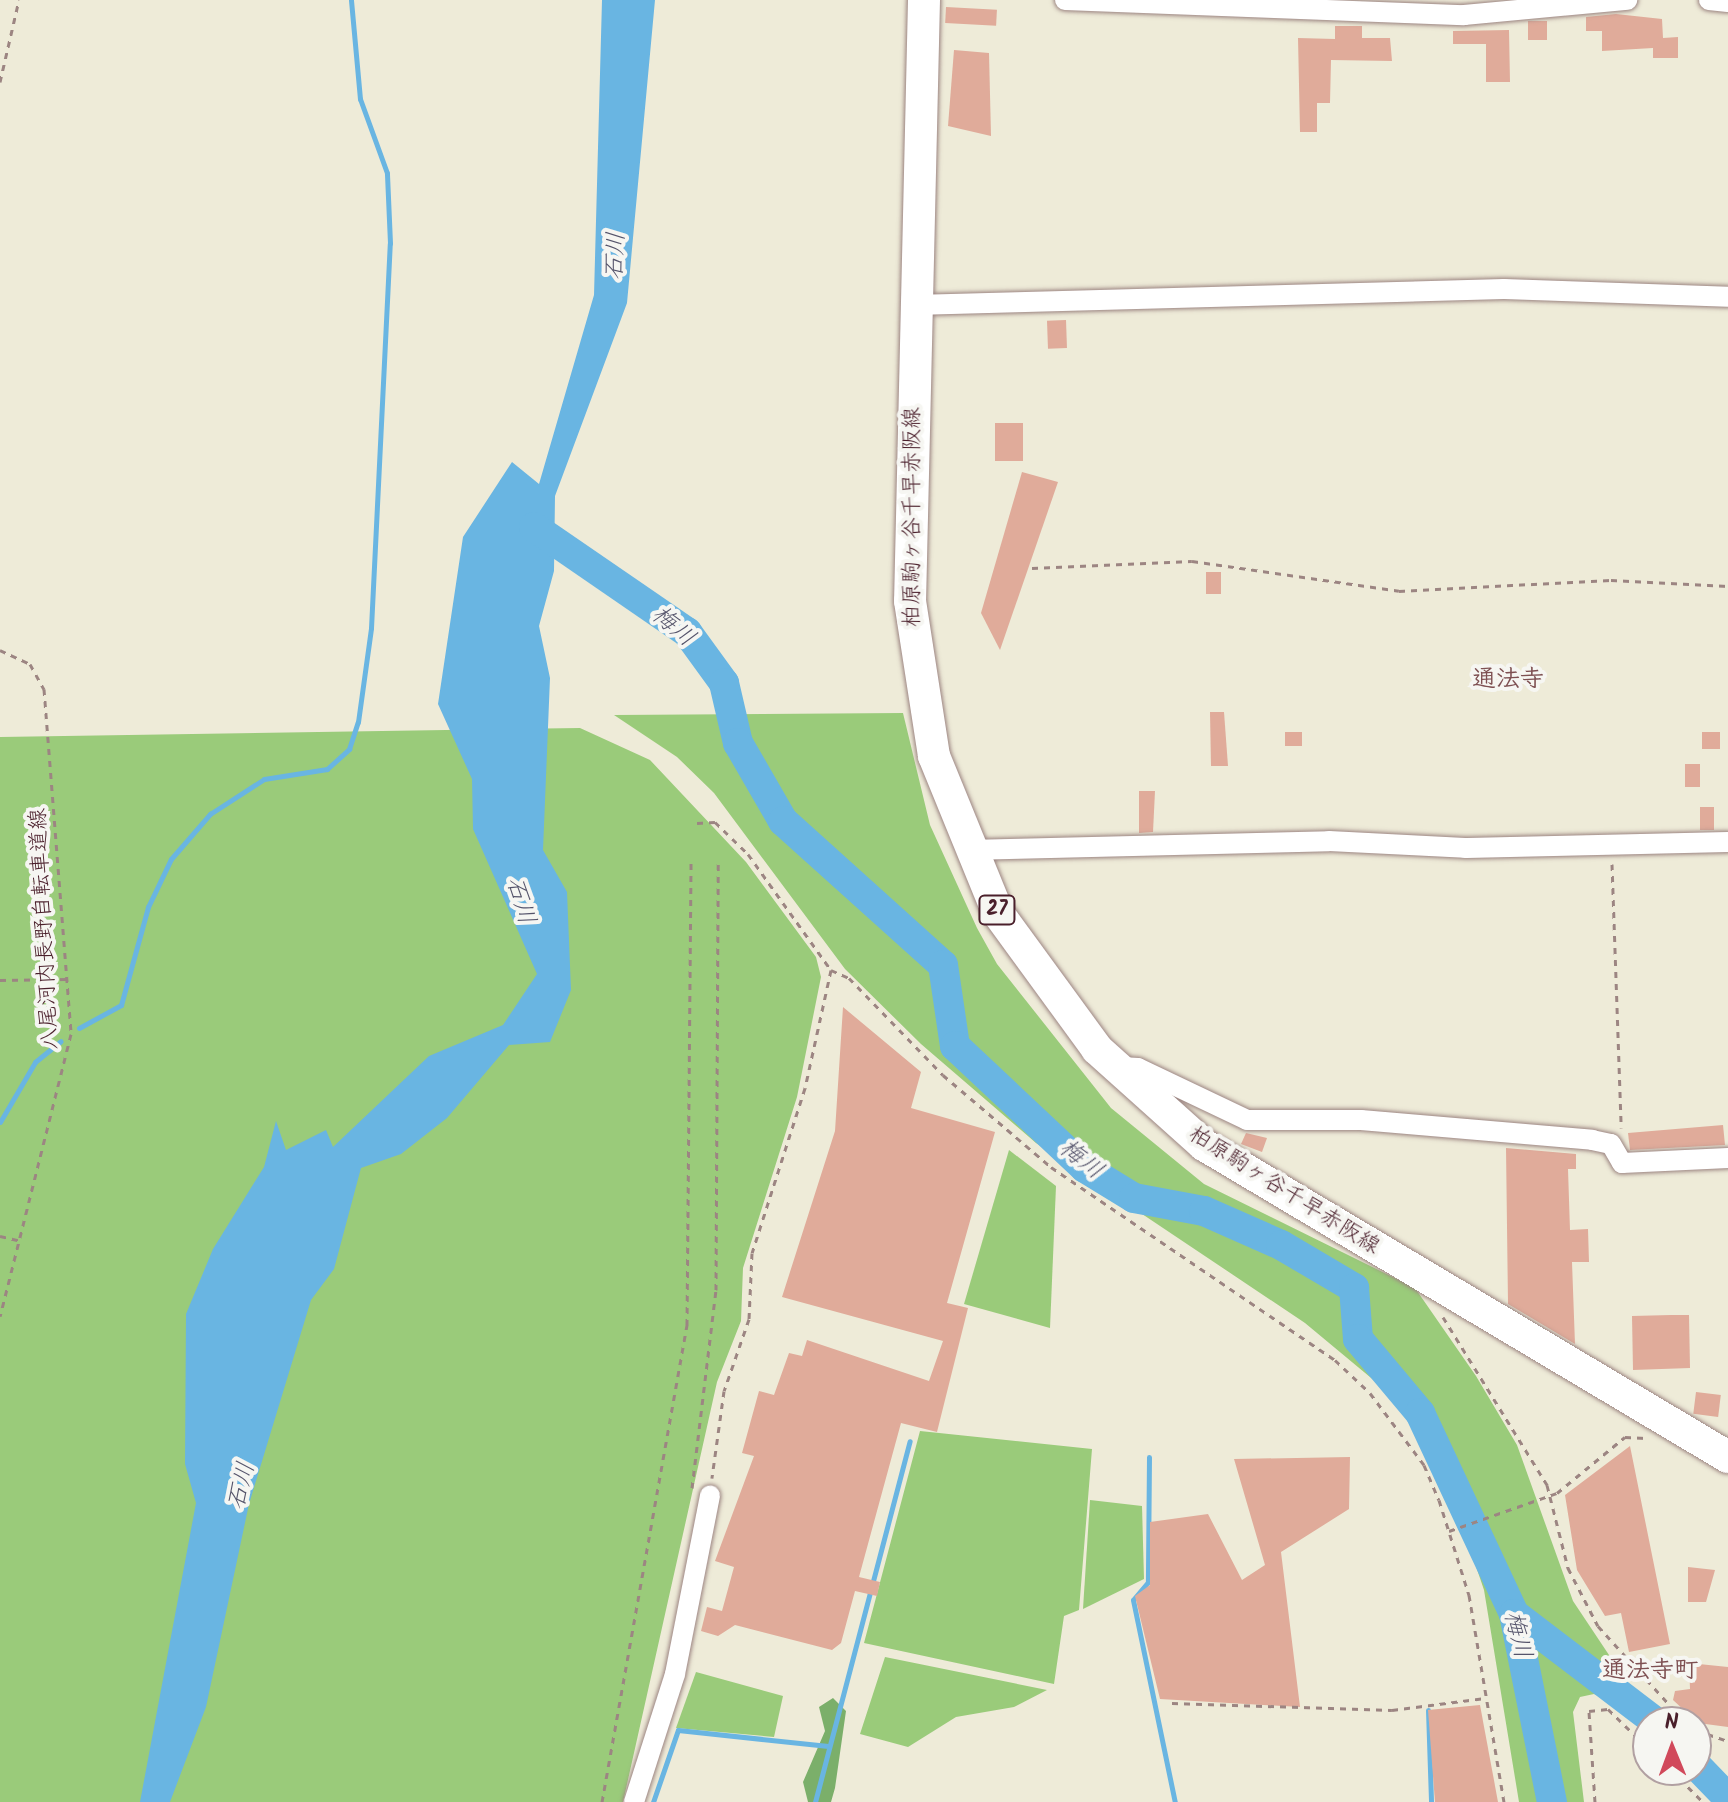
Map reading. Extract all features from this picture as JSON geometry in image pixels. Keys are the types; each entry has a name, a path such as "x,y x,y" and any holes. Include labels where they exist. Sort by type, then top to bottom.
{"main road":[{"name":"柏原駒ヶ谷千早赤阪線","path":"924,0 914,305 914,649 934,756 968,850 1038,977 1115,1067 1237,1167 1725,1451"}],"street":[{"path":"1065,0 1464,15 1627,0"},
{"path":"1709,0 1728,2"},
{"path":"914,305 1504,289 1728,297"},
{"path":"968,850 1329,841 1611,845 1728,842"},
{"path":"1115,1067 1138,1068 1247,1120 1361,1120 1592,1140 1617,1152 1622,1163 1728,1158"},
{"path":"634,1802 675,1674 700,1495"}],"path":[{"path":"0,82 19,0"},
{"path":"1032,568 1192,561 1399,591 1611,580 1728,586"},
{"name":"八尾河内長野自転車道線","path":"0,650 30,664 44,689 68,979 69,1060 0,1316"},
{"path":"697,823 715,822 748,854 831,970 849,978 943,1075 1051,1167 1335,1360 1424,1465 1469,1595 1504,1802"},
{"path":"1611,845 1617,1152"},
{"path":"602,1802 687,1325 691,863"},
{"path":"700,1495 716,1290 718,863"},
{"path":"700,1495 724,1391 749,1319 752,1253 805,1088 831,970"},
{"path":"0,980 68,979"},
{"path":"0,1236 21,1241"},
{"path":"1435,1309 1491,1386 1549,1496 1568,1568 1598,1626 1670,1706"},
{"path":"1449,1531 1549,1496 1625,1437 1686,1431"},
{"path":"1172,1703 1392,1710 1485,1698"},
{"path":"1595,1802 1589,1711 1608,1709 1632,1732"},
{"path":"1687,1786 1703,1802"}],"green space":[{"path":"903,713 930,825 977,928 997,964 1111,1108 1204,1184 1415,1288 1476,1376 1517,1445 1573,1601 1625,1679 1618,1704 1594,1694 1580,1697 1573,1712 1584,1802 1519,1802 1484,1590 1453,1498 1394,1397 1305,1323 1036,1143 921,1044 845,969 714,793 677,757 614,715"},
{"path":"580,728 650,760 746,862 816,957 821,977 797,1097 743,1268 741,1321 717,1382 623,1802 0,1802 0,737"},
{"path":"1009,1150 1056,1186 1050,1328 964,1304"},
{"path":"920,1431 1092,1449 1079,1610 1064,1616 1054,1684 864,1643"},
{"path":"1090,1500 1142,1506 1144,1579 1083,1609"},
{"path":"885,1657 1047,1690 1014,1707 956,1717 908,1747 860,1734"},
{"path":"696,1672 783,1696 774,1737 676,1728"},
{"path":"833,1698 846,1711 835,1788 831,1802 808,1802 803,1782 825,1731 819,1707"}],"water":[{"name":"石川","path":"602,0 655,0 627,303 555,496 554,571 539,626 550,678 543,850 567,892 571,990 550,1042 509,1045 447,1118 401,1154 361,1168 334,1269 311,1300 249,1504 206,1707 170,1802 140,1802 196,1503 185,1464 186,1314 213,1249 264,1167 276,1121 286,1150 326,1130 333,1147 429,1056 503,1025 537,974 473,829 472,779 438,704 463,537 512,462 539,484 594,295"}],"building":[{"path":"946,7 997,10 996,26 945,23"},
{"path":"1616,14 1662,19 1663,38 1678,37 1678,58 1653,58 1653,48 1602,51 1602,31 1586,31 1586,17"},
{"path":"1528,21 1547,21 1547,40 1528,40"},
{"path":"1335,26 1362,26 1362,38 1390,38 1392,61 1331,60 1330,103 1317,103 1317,132 1300,132 1298,38 1335,39"},
{"path":"1509,30 1510,82 1486,82 1486,44 1453,44 1453,31"},
{"path":"954,50 989,53 991,136 948,126"},
{"path":"1066,320 1067,348 1048,349 1047,321"},
{"path":"995,423 1023,423 1023,461 995,461"},
{"path":"1022,472 1058,482 1000,650 981,613"},
{"path":"1206,572 1221,572 1221,594 1206,594"},
{"path":"1210,712 1224,712 1228,766 1211,766"},
{"path":"1285,732 1302,732 1302,746 1285,746"},
{"path":"1702,732 1720,732 1720,749 1702,749"},
{"path":"1685,764 1700,764 1700,787 1685,787"},
{"path":"1139,791 1155,791 1153,832 1139,833"},
{"path":"1700,807 1714,807 1714,830 1700,830"},
{"path":"843,1007 921,1072 911,1108 995,1132 947,1303 968,1308 937,1432 901,1423 859,1577 880,1582 877,1596 855,1591 841,1643 832,1650 735,1625 718,1636 701,1631 707,1607 722,1611 734,1567 715,1561 754,1456 742,1453 759,1391 774,1395 789,1353 802,1356 807,1340 929,1381 943,1341 782,1297 835,1131"},
{"path":"1723,1125 1725,1145 1630,1150 1628,1133"},
{"path":"1246,1133 1267,1138 1262,1152 1241,1144"},
{"path":"1506,1148 1576,1154 1576,1169 1568,1169 1570,1230 1588,1229 1589,1262 1572,1262 1575,1344 1508,1304"},
{"path":"1689,1315 1690,1368 1633,1370 1632,1316"},
{"path":"1696,1392 1721,1395 1718,1417 1693,1414"},
{"path":"1630,1446 1670,1644 1629,1652 1621,1613 1605,1616 1577,1570 1565,1495"},
{"path":"1350,1457 1349,1509 1281,1552 1300,1707 1160,1699 1135,1596 1150,1585 1150,1522 1208,1514 1242,1580 1265,1565 1234,1459"},
{"path":"1688,1567 1715,1570 1706,1602 1688,1602"},
{"path":"1689,1663 1728,1667 1728,1727 1712,1725 1712,1706 1680,1706 1673,1700 1675,1691 1690,1689"},
{"path":"1480,1705 1498,1802 1435,1802 1428,1710"}],"waterway":[{"path":"79,1028 121,1005 148,907 171,859 210,814 264,779 327,769 349,749 358,722 371,628 390,243 387,173 360,99 351,0"},
{"name":"梅川","path":"534,527 687,632 724,683 738,743 783,821 943,965 955,1046 1085,1168 1134,1198 1204,1211 1281,1245 1354,1288 1358,1339 1420,1413 1514,1614 1552,1802"},
{"path":"0,1122 35,1062 61,1041"},
{"path":"815,1802 910,1441"},
{"path":"1149,1457 1148,1582 1133,1600 1175,1802"},
{"path":"1514,1614 1635,1706"},
{"path":"1428,1710 1431,1802"},
{"path":"653,1802 678,1730 828,1746"},
{"path":"1712,1779 1720,1775"},
{"path":"1712,1782 1728,1798"}],"district":[{"name":"通法寺","path":"1508,680"},
{"name":"通法寺町","path":"1650,1671"}]}
